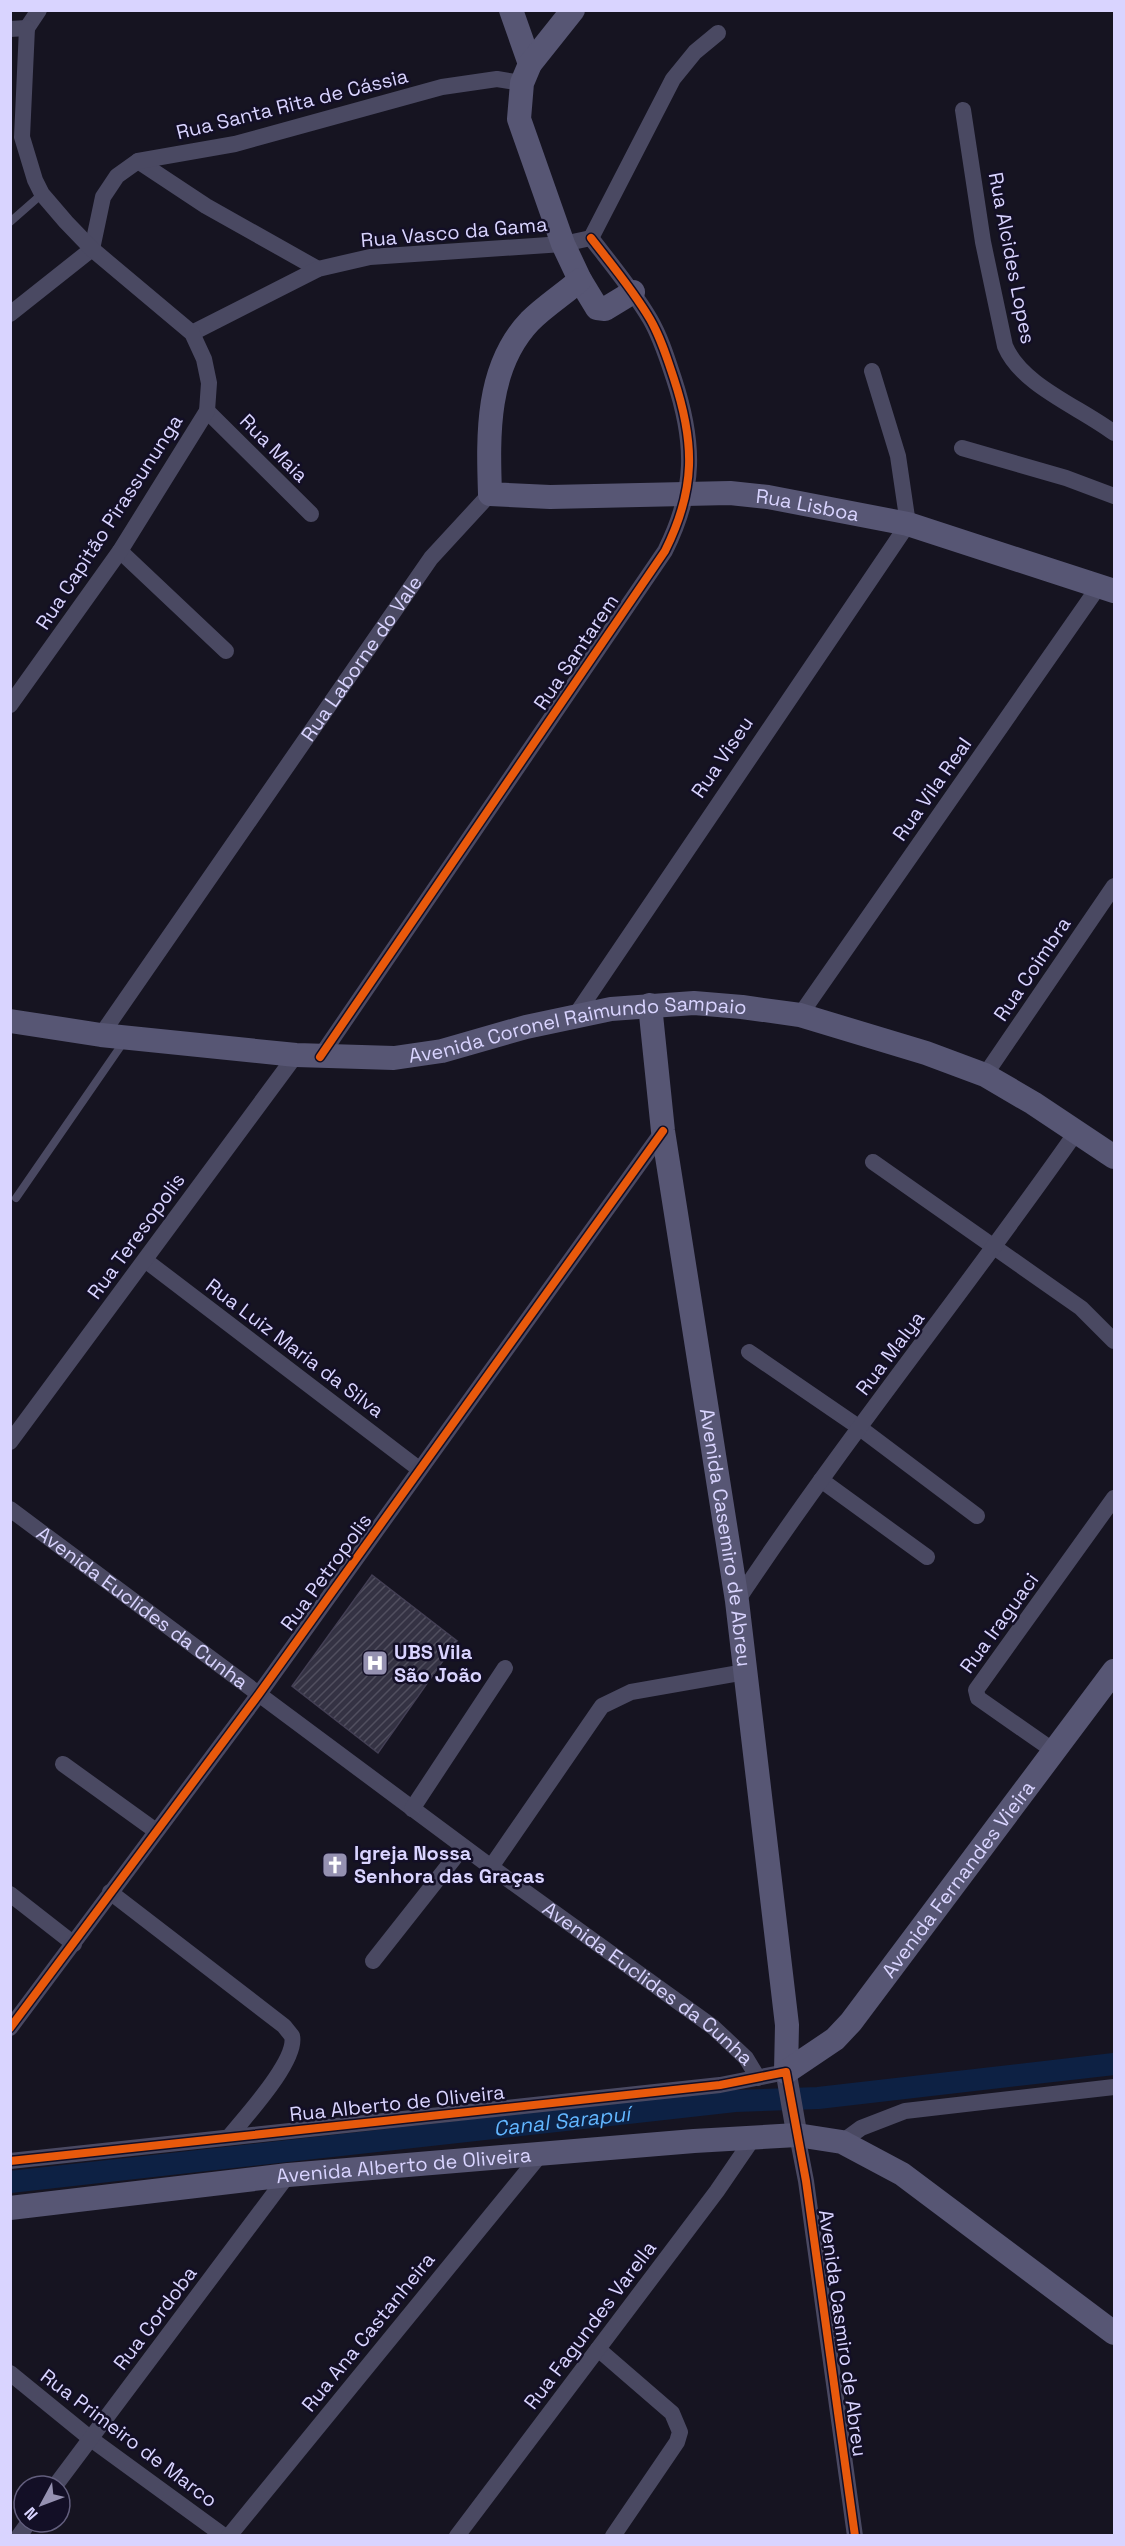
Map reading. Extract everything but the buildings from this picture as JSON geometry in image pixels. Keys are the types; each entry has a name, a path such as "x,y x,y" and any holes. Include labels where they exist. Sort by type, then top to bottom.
{"main road":[{"path":"512,10 526,74 519,119 563,244 580,280 599,310 605,309 633,292"},
{"path":"526,74 573,10"},
{"path":"490,494 488,450 491,406 499,375 509,350 530,321 580,280"},
{"name":"Rua Lisboa","path":"490,494 550,497 730,493 768,497 908,524 1107,588"},
{"name":"Avenida Coronel Raimundo Sampaio","path":"10,1021 101,1035 296,1055 394,1058 442,1051 574,1016 650,1005 694,1003 800,1015 926,1053 985,1075 1077,1131 1114,1157"},
{"name":"Avenida Casemiro de Abreu","path":"650,1005 663,1131 737,1601 787,2025 787,2079"},
{"name":"Avenida Fernandes Vieira","path":"787,2079 851,2022 1114,1671"},
{"path":"795,2126 842,2142 902,2174 1114,2333"},
{"name":"Avenida Alberto de Oliveira","path":"10,2208 288,2175 754,2137 795,2126"}],"street":[{"path":"19,28 39,10"},
{"name":"Rua Capitão Pirassununga","path":"10,705 120,551 207,411 209,383 204,359 192,333 92,249 42,194 35,180 22,137 19,28"},
{"path":"591,238 673,79 695,52 718,33"},
{"name":"Rua Santa Rita de Cássia","path":"92,249 103,197 117,176 138,162 235,144 441,87 526,74"},
{"name":"Rua Alcides Lopes","path":"963,110 983,242 1005,346 1011,359 1026,375 1114,433"},
{"path":"138,162 206,206 318,269"},
{"name":"Rua Vasco da Gama","path":"192,333 318,269 370,257 563,244 591,238"},
{"name":"Rua Santarem","path":"320,1057 665,551 679,522 688,494 690,448 685,412 663,345 633,292 591,238"},
{"path":"10,314 92,249"},
{"path":"872,371 898,456 908,524"},
{"name":"Rua Maia","path":"207,411 310,514"},
{"path":"962,448 1066,478 1114,496"},
{"name":"Rua Laborne do Vale","path":"101,1035 431,558 490,494"},
{"name":"Rua Viseu","path":"574,1016 908,524"},
{"path":"120,551 226,651"},
{"name":"Rua Vila Real","path":"800,1015 1107,588"},
{"name":"Rua Coimbra","path":"985,1075 1114,886"},
{"name":"Rua Teresopolis","path":"10,1442 296,1055"},
{"name":"Rua Petropolis","path":"10,2028 259,1694 663,1131"},
{"name":"Rua Malya","path":"737,1601 821,1480 995,1248 1077,1131"},
{"path":"873,1162 1081,1308 1114,1341"},
{"name":"Rua Luiz Maria da Silva","path":"145,1260 419,1469"},
{"path":"749,1352 860,1428 977,1516"},
{"path":"821,1480 927,1557"},
{"name":"Rua Iraguaci","path":"1054,1751 978,1698 976,1690 1114,1498"},
{"name":"Avenida Euclides da Cunha","path":"10,1509 463,1847 713,2027 746,2058 758,2078"},
{"path":"412,1809 505,1668"},
{"path":"491,1867 602,1706 632,1692 745,1672"},
{"path":"63,1764 156,1831"},
{"path":"373,1961 463,1847"},
{"path":"110,1892 284,2026 292,2036 292,2051 265,2092 229,2137"},
{"path":"10,1893 74,1944"},
{"name":"Rua Alberto de Oliveira","path":"10,2161 708,2086 758,2078 787,2079"},
{"path":"787,2079 795,2126"},
{"path":"842,2142 861,2128 904,2112 1114,2087"},
{"name":"Avenida Casmiro de Abreu","path":"795,2126 806,2181 855,2535"},
{"name":"Rua Fagundes Varella","path":"457,2535 754,2137"},
{"name":"Rua Ana Castanheira","path":"229,2535 541,2154"},
{"name":"Rua Cordoba","path":"64,2474 288,2175"},
{"path":"598,2349 672,2413 680,2432 677,2442 613,2535"},
{"name":"Rua Primeiro de Marco","path":"10,2373 91,2439 224,2535"}],"lane":[{"path":"10,222 42,194"},
{"path":"16,1197 127,1037"}],"waterway":[{"name":"Canal Sarapuí","path":"10,2182 735,2101 818,2098 1114,2064"}],"cycle path":[{"path":"320,1057 665,551 682,507 687,486 689,445 681,402 669,363 650,319 622,277 591,238"},
{"path":"10,2028 259,1694 663,1131"},
{"path":"10,2161 720,2085 786,2072 806,2181 855,2536"}],"place":[{"name":"UBS Vila São João","path":"375,1663"},
{"name":"Igreja Nossa Senhora das Graças","path":"335,1865"}]}
